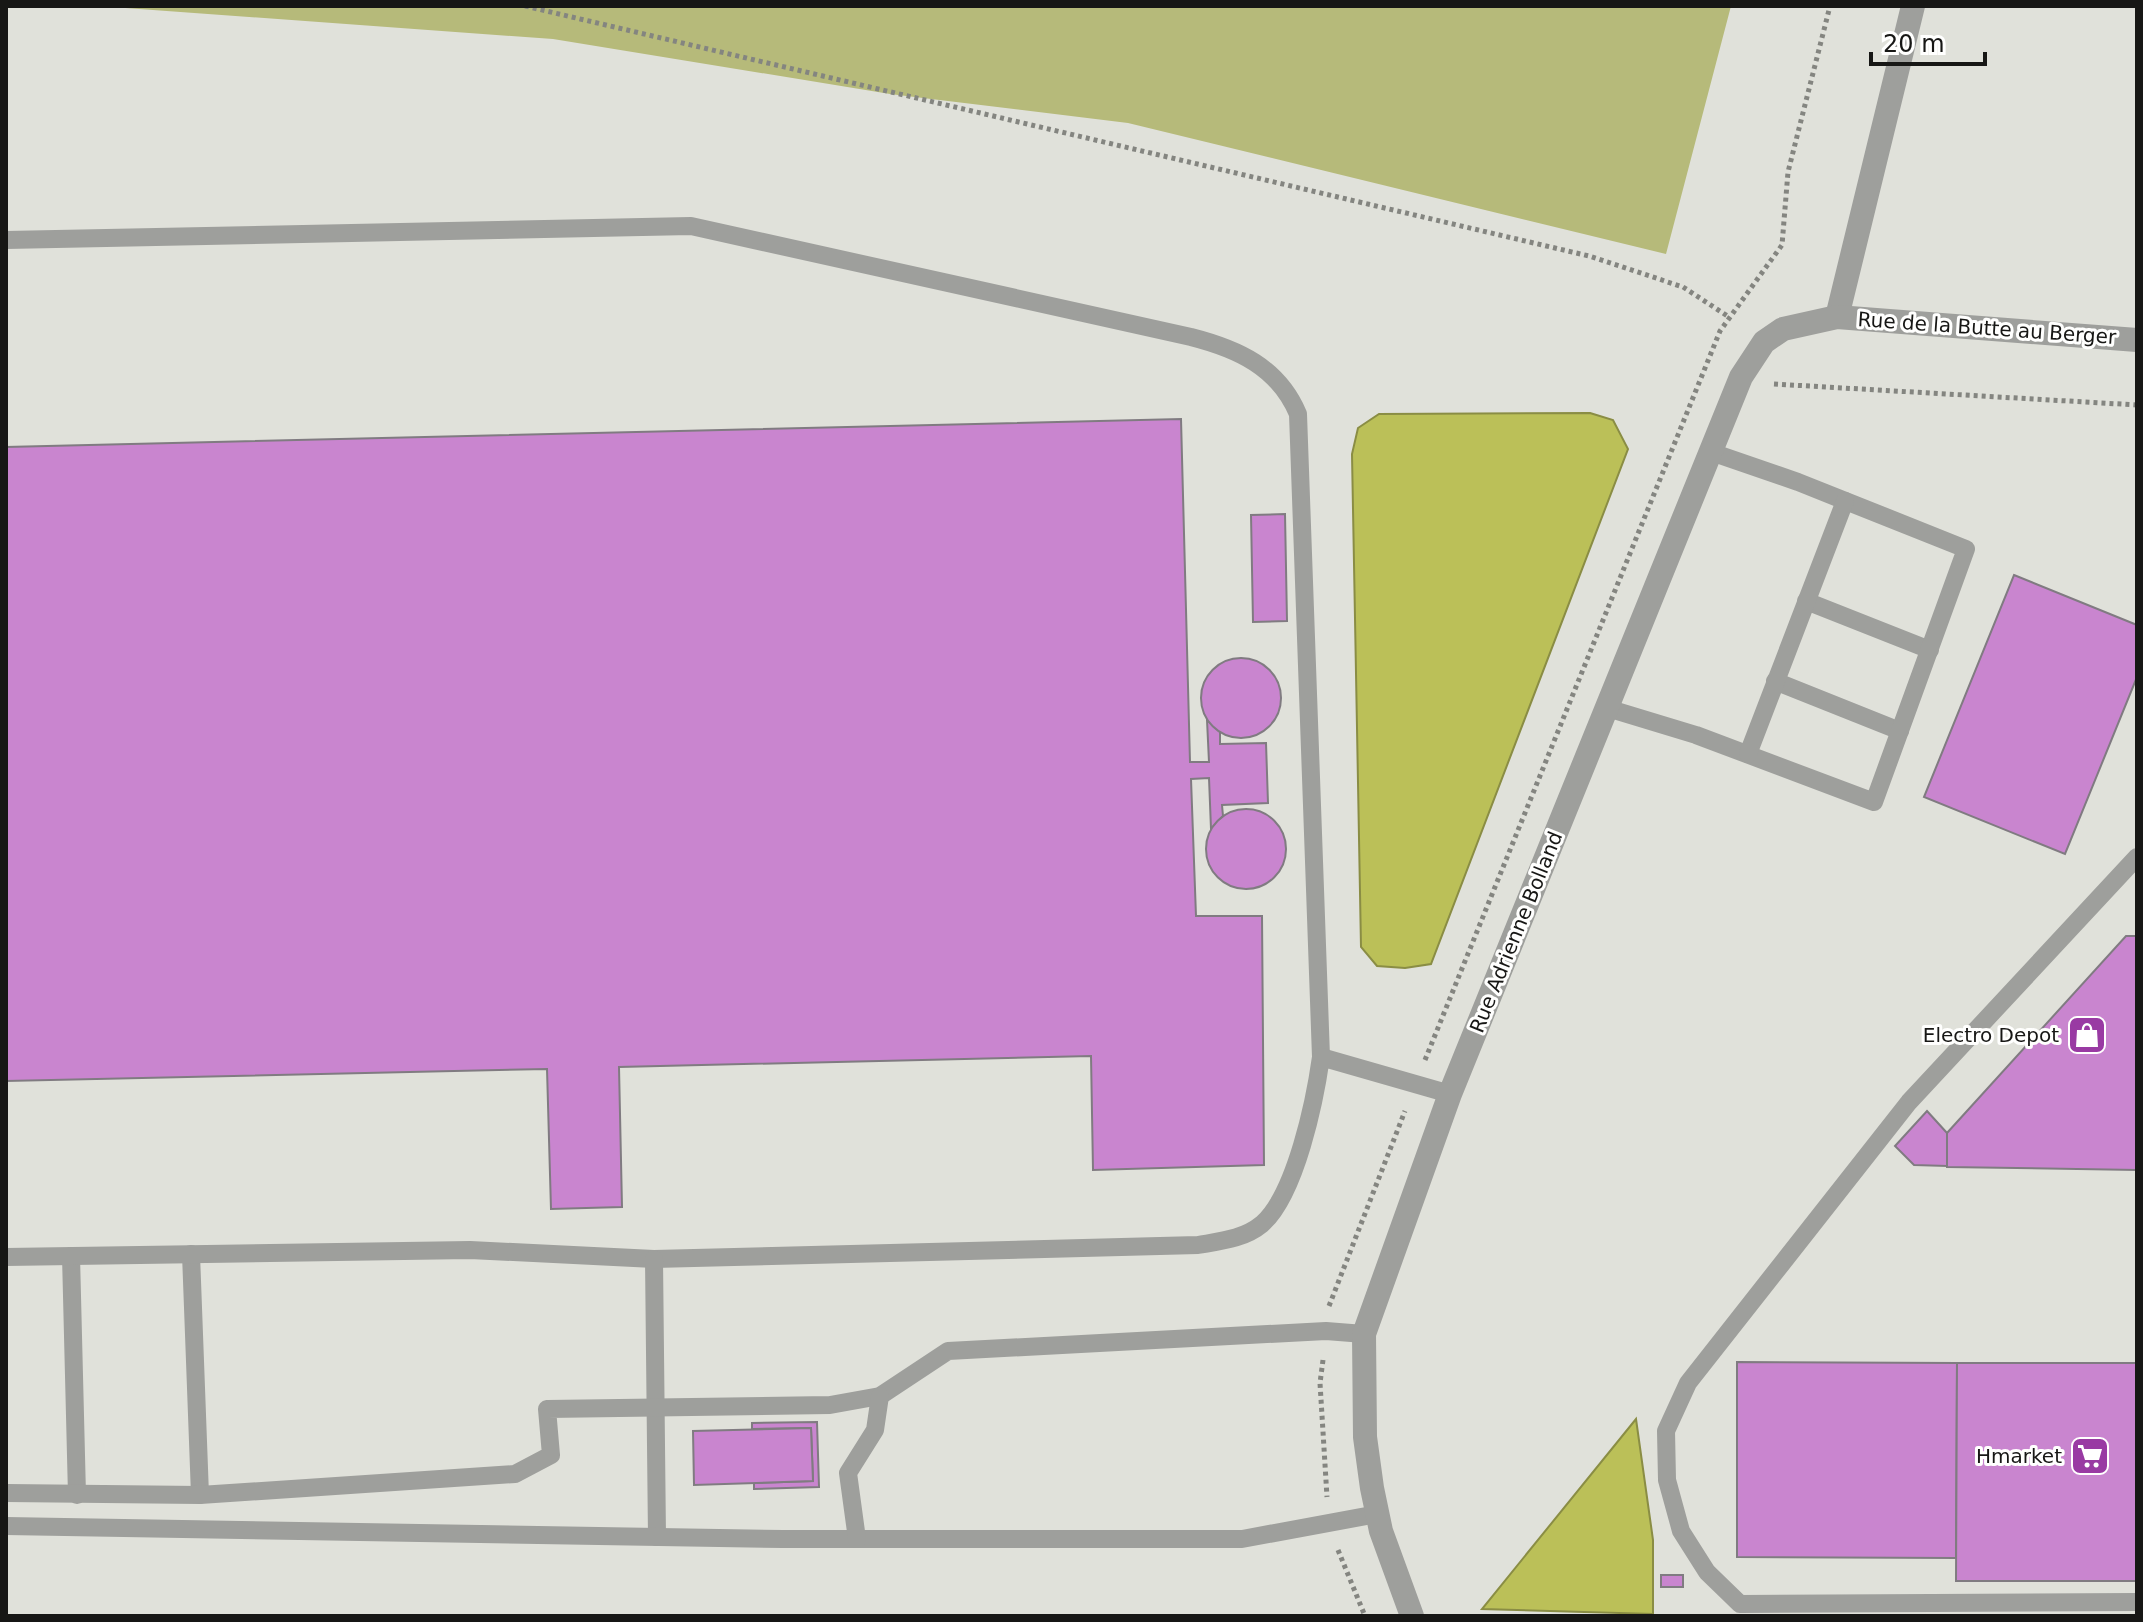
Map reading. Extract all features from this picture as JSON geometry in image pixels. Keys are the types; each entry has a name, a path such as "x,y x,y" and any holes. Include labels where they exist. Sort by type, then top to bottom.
{"street":[{"path":"1837,317 1913,6"},
{"name":"Rue de la Butte au Berger","path":"1837,317 2137,340"},
{"name":"Rue Adrienne Bolland","path":"1412,1616 1377,1514 1365,1437 1364,1334 1450,1094 1741,377 1764,342 1783,329 1837,317"}],"lane":[{"path":"6,240 691,226 1191,337 1226,346 1250,359 1281,384 1298,414 1321,1057 1314,1108 1284,1190 1263,1223 1234,1240 1198,1245 654,1259 470,1250 6,1257"},
{"path":"1607,708 1748,754 1874,802 1966,549 1711,452"},
{"path":"1748,754 1845,501"},
{"path":"1806,601 1930,650"},
{"path":"1775,681 1900,731"},
{"path":"2137,857 1909,1102 1688,1383 1666,1431 1667,1480 1681,1531 1707,1572 1740,1604 2137,1602"},
{"path":"1321,1057 1450,1094"},
{"path":"191,1254 200,1495"},
{"path":"71,1256 77,1495"},
{"path":"654,1259 657,1537"},
{"path":"6,1493 200,1495 515,1474 551,1455 547,1409 830,1405 880,1396 948,1351 1326,1331 1364,1334"},
{"path":"857,1539 848,1473 875,1430 880,1396"},
{"path":"6,1526 657,1537 1242,1539 1377,1514"}],"path":[{"path":"525,6 1589,256 1683,287 1729,317"},
{"path":"1720,331 1782,245 1788,172 1830,6"},
{"path":"1769,383 2137,405"}],"shaded area":[{"path":"98,6 1731,6 1666,254 1128,123 890,94 553,39"},
{"path":"1590,413 1613,420 1628,449 1431,964 1405,968 1377,966 1361,947 1352,454 1358,428 1379,414"},
{"path":"1636,1419 1653,1540 1653,1614 1482,1609"}],"building":[{"path":"1181,419 1190,762 1209,762 1207,720 1220,732 1220,744 1266,743 1268,803 1222,805 1223,816 1211,829 1209,778 1191,779 1196,916 1262,916 1264,1165 1093,1170 1091,1056 619,1067 622,1207 551,1209 547,1069 6,1081 6,447"},
{"path":"1285,514 1287,621 1253,622 1251,515"},
{"path":"2014,575 2137,625 2137,677 2065,854 1924,797"},
{"path":"1241,658 1256,661 1269,670 1278,683 1281,698 1278,713 1269,726 1256,735 1241,738 1226,735 1213,726 1204,713 1201,698 1204,683 1213,670 1226,661"},
{"path":"1246,809 1261,812 1274,821 1283,834 1286,849 1283,864 1274,877 1261,886 1246,889 1231,886 1218,877 1209,864 1206,849 1209,834 1218,821 1231,812"},
{"name":"Electro Depot","path":"2126,936 2137,936 2137,1170 1947,1167 1947,1133"},
{"path":"1927,1111 1947,1133 1947,1166 1914,1165 1895,1146"},
{"path":"1737,1362 1957,1363 1956,1558 1737,1557"},
{"path":"1957,1363 2137,1363 2137,1581 1956,1581"},
{"path":"817,1422 819,1487 754,1489 754,1483 813,1481 811,1428 752,1429 752,1423"},
{"path":"811,1428 813,1481 694,1485 693,1431"},
{"path":"1661,1575 1683,1575 1683,1587 1661,1587"}],"place":[{"name":"Electro Depot","path":"2087,1035"},
{"name":"Hmarket","path":"2090,1456"}]}
